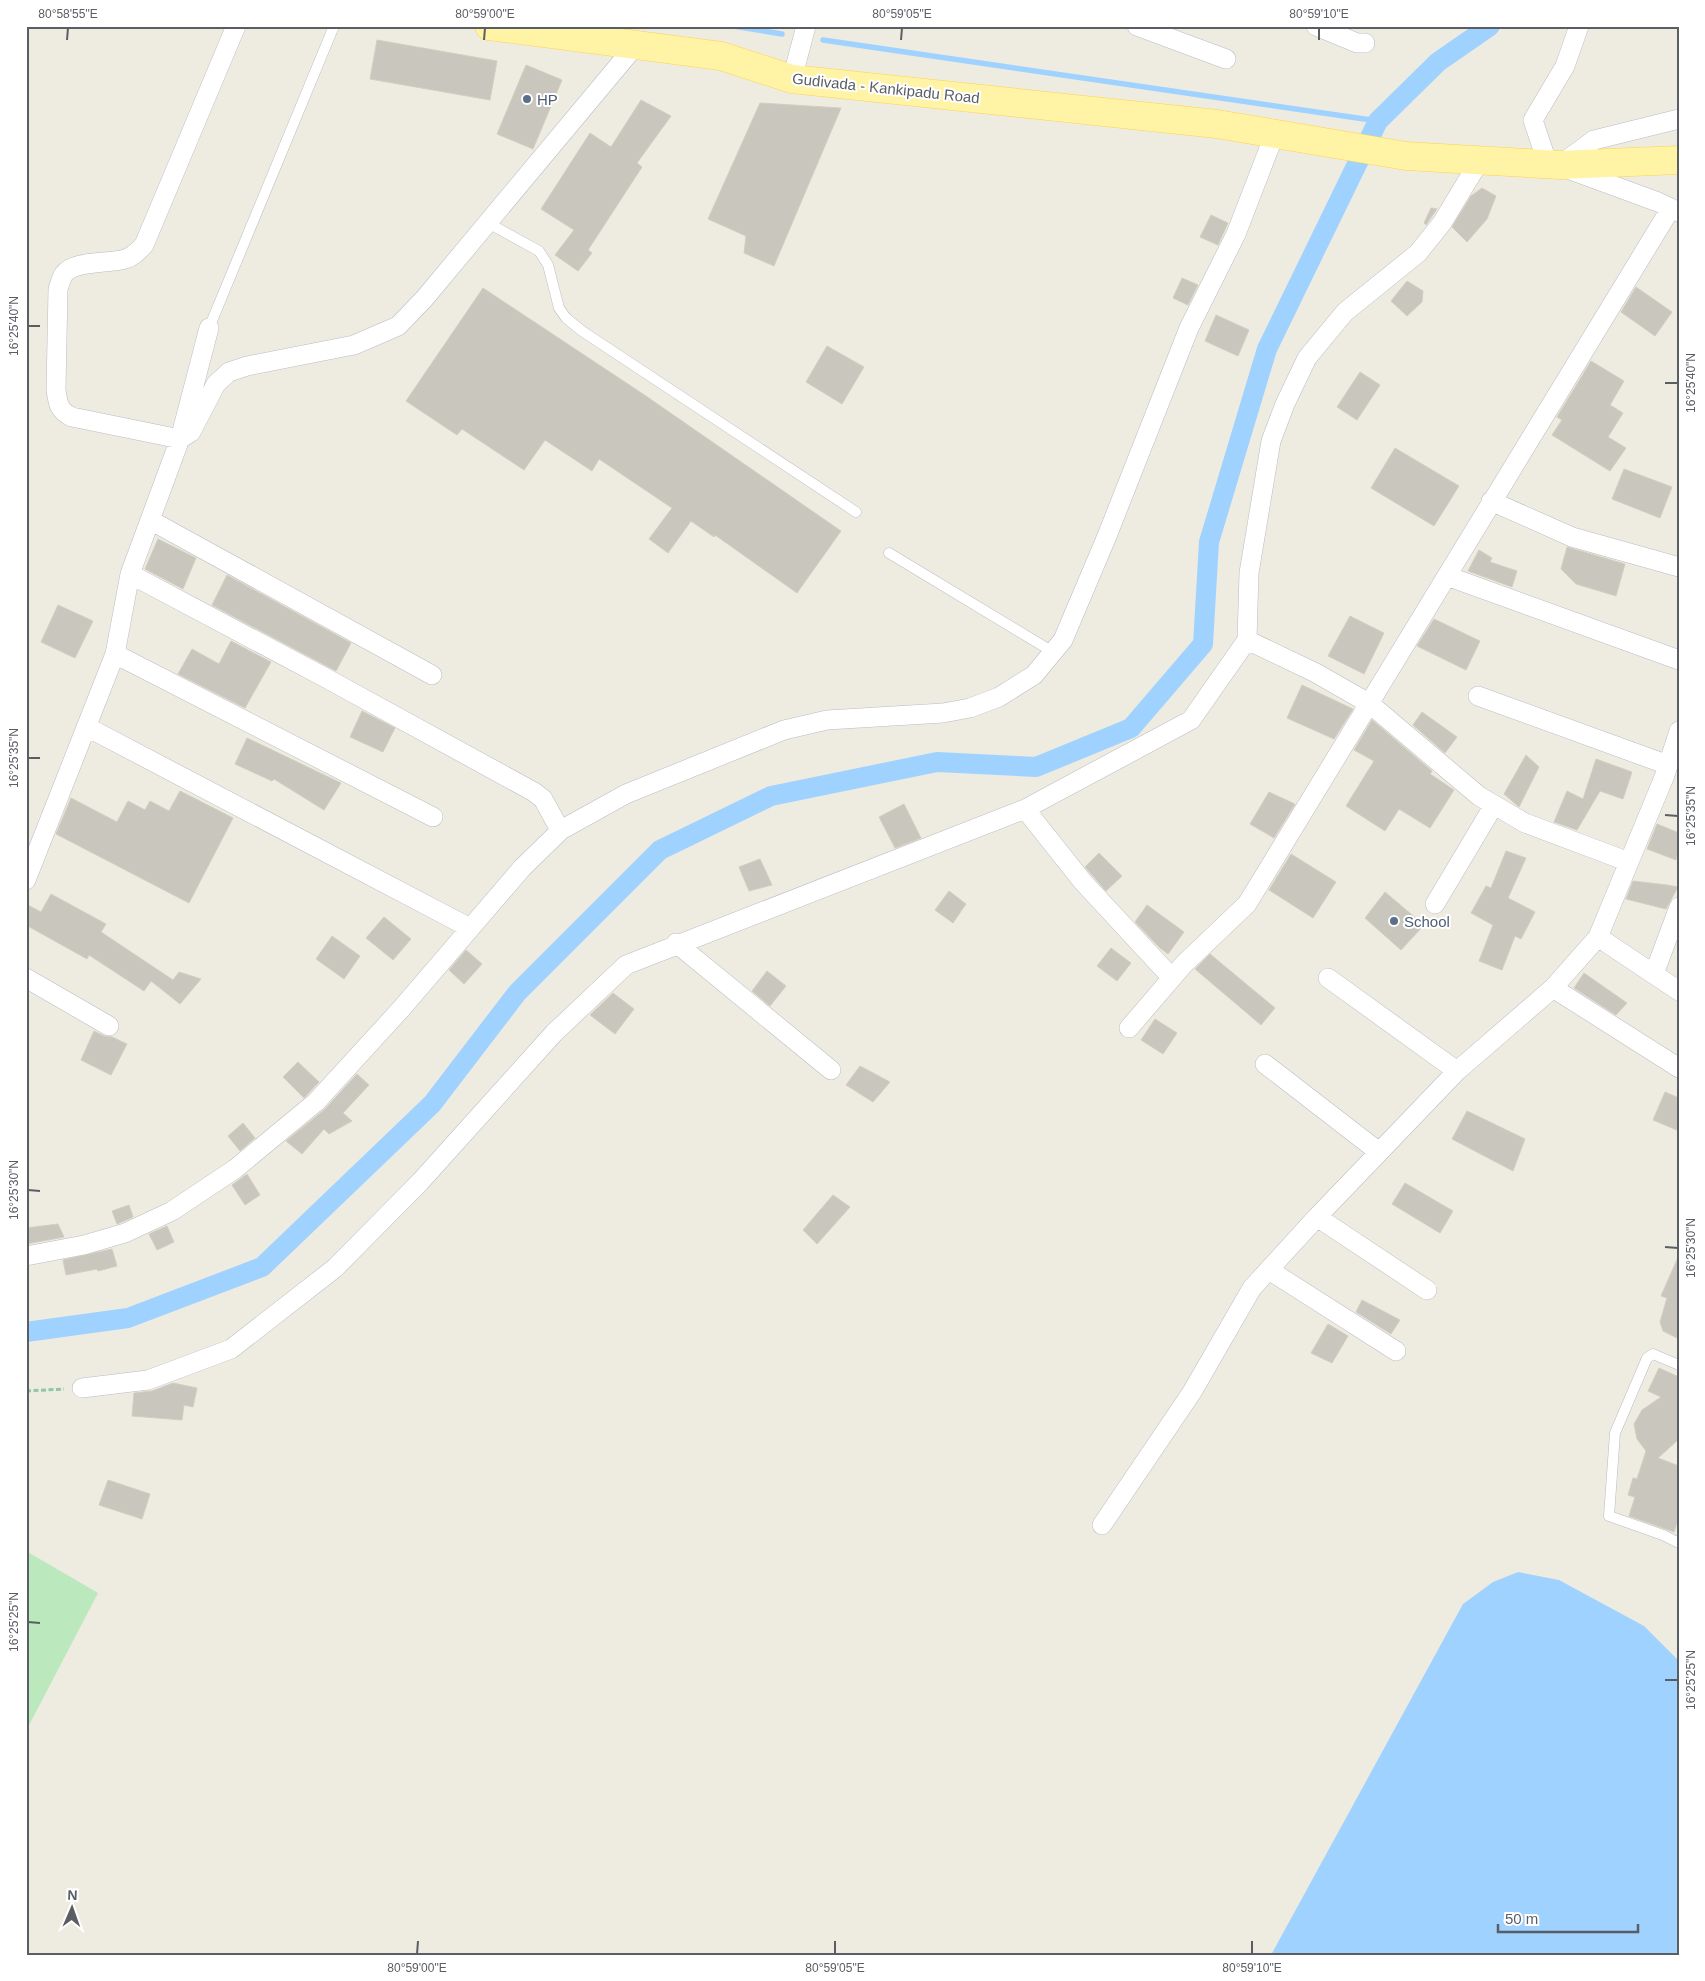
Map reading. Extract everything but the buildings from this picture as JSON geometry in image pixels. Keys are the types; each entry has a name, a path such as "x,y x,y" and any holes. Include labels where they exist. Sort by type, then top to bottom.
{"main road":[{"name":"Gudivada - Kankipadu Road","path":"489,26 721,56 792,78 1207,123 1406,156 1480,160"},
{"path":"1480,160 1554,165 1679,160"}],"street":[{"path":"236,26 144,245 137,253 126,259 70,269 65,273 58,288 56,390 58,404 63,412 72,417 180,439 192,432 216,384 229,372 247,366 354,345 398,326 424,299 635,46"},
{"path":"792,78 806,26"},
{"path":"1137,26 1226,58"},
{"path":"1316,26 1357,43 1365,43"},
{"path":"1129,1028 1184,964 1247,904 1370,704 1491,501 1675,210 1554,165 1533,120 1565,66 1579,26"},
{"path":"1554,165 1594,140 1679,119"},
{"path":"26,1256 84,1245 125,1233 172,1212 235,1170 316,1102 401,1009 522,868 560,830 626,794 784,730 827,720 943,713 970,708 999,697 1034,674 1063,640 1107,536 1189,328 1288,135"},
{"path":"82,1388 148,1380 231,1349 335,1268 420,1182 554,1033 626,965 676,943 1025,809 1191,720 1247,640 1249,573 1271,441 1284,404 1307,358 1345,312 1418,253 1442,223 1480,160"},
{"path":"26,880 115,654 130,574 180,439 209,328"},
{"path":"1491,501 1572,537 1679,567"},
{"path":"150,520 432,675"},
{"path":"130,574 324,676 534,792 543,799 560,830"},
{"path":"1447,576 1679,660"},
{"path":"1247,640 1316,673 1370,704 1479,796 1525,823 1629,862"},
{"path":"115,654 433,817"},
{"path":"1478,696 1668,764"},
{"path":"87,727 470,928"},
{"path":"1102,1525 1192,1392 1252,1288 1316,1217 1457,1070 1552,988 1598,937 1668,764 1679,730"},
{"path":"1435,904 1494,804"},
{"path":"1025,809 1083,882 1172,978"},
{"path":"1654,974 1679,907"},
{"path":"1598,937 1679,991"},
{"path":"676,943 831,1070"},
{"path":"26,978 109,1026"},
{"path":"1328,978 1457,1070"},
{"path":"1552,988 1679,1068"},
{"path":"1265,1064 1379,1152"},
{"path":"1316,1217 1428,1290"},
{"path":"1269,1270 1396,1351"}],"lane":[{"path":"209,328 334,26"},
{"path":"488,223 539,252 548,264 559,308 566,318 582,331 856,512"},
{"path":"889,553 1053,652"},
{"path":"1679,1365 1653,1354 1647,1358 1615,1433 1608,1516 1664,1535 1679,1543"}],"path":[{"path":"26,1391 82,1388"}],"green space":[{"path":"26,1551 98,1593 26,1731"}],"water":[{"path":"1518,1572 1559,1580 1644,1626 1679,1661 1679,1955 1271,1955 1463,1604 1493,1582"}],"waterway":[{"path":"733,26 782,34"},
{"path":"26,1332 128,1318 262,1267 432,1104 517,993 660,850 771,796 937,762 1036,767 1131,728 1203,644 1209,542 1267,349 1378,121 1438,62 1490,26"},
{"path":"823,40 1378,121"}],"place":[{"name":"HP","path":"527,99"},
{"name":"School","path":"1394,921"}]}
